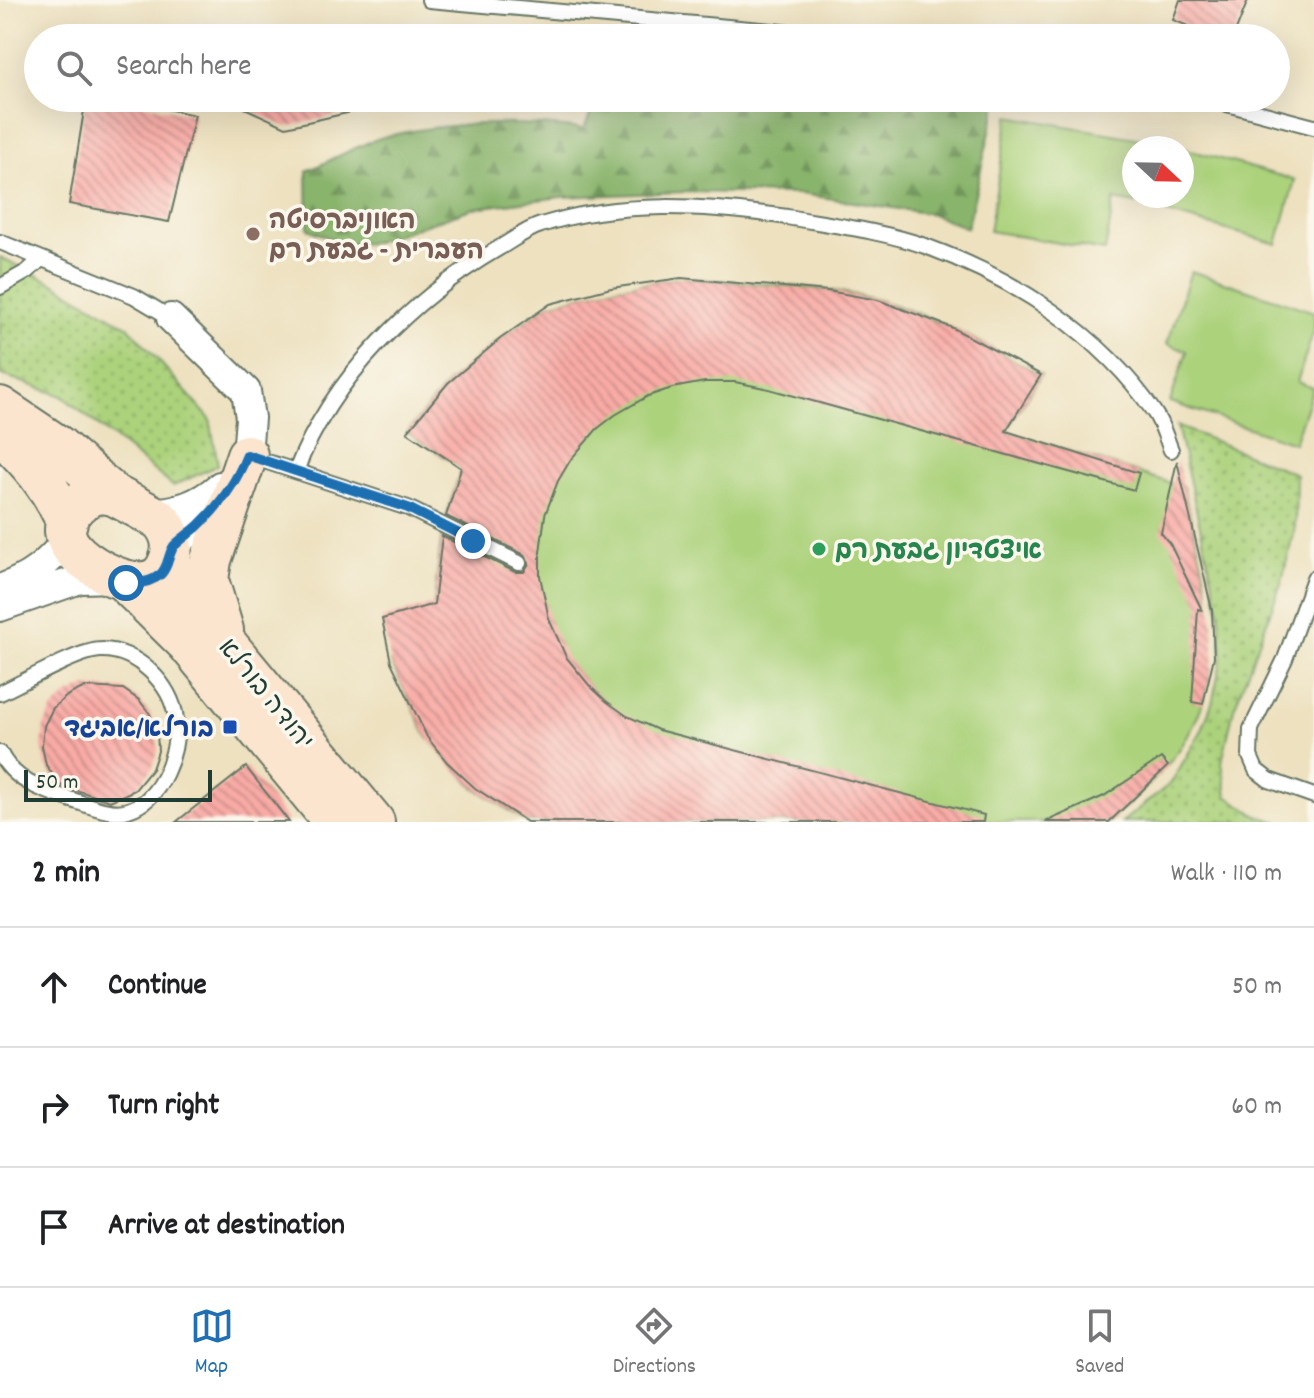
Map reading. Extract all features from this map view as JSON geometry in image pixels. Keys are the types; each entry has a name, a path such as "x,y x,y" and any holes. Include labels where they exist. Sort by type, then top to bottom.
{"street":[{"path":"171,318 246,391 250,418 247,455 217,540 208,580 228,645"},
{"path":"0,407 58,446 131,504 165,525 170,536 171,554"},
{"path":"0,433 46,481 73,552 121,580"},
{"path":"0,589 24,581 49,561 67,531 78,502 89,496 102,493 131,504 189,507 220,487 247,455"},
{"path":"0,607 80,579 121,580 138,584 151,581 161,573 171,554 221,503 247,455"},
{"name":"יהודה בורלא","path":"171,554 175,576 186,595 374,822"},
{"name":"יהודה בורלא","path":"121,580 187,643 334,822"}],"lane":[{"path":"429,0 694,24"},
{"path":"1257,112 1314,127"},
{"path":"296,471 309,437 362,362 445,283 538,225 591,212 678,206 763,213 846,227 926,247 996,277 1057,314 1113,361 1155,413 1171,450"},
{"path":"0,242 134,296 171,318"},
{"path":"0,287 28,271 41,259"},
{"path":"247,455 408,508 519,563"},
{"path":"1314,578 1285,659 1251,729 1250,756 1256,770 1269,780 1314,796"},
{"path":"0,693 79,656 100,650 133,657 162,683 176,717 174,746 165,774 152,796 128,810 93,807 51,793 15,775 0,753"}],"green space":[{"path":"591,112 995,112 967,228 932,214 801,194 685,192 561,197 474,208 375,242 347,245 308,229 307,171 377,139 460,125 510,124 584,129"},
{"path":"1009,116 1124,136 1122,201 1114,200 1105,251 989,231"},
{"path":"1194,151 1295,180 1277,244 1153,209 1194,208"},
{"path":"0,257 53,283 129,327 210,419 218,465 173,486 62,396 0,374"},
{"path":"1191,271 1314,312 1314,330 1297,382 1313,388 1294,443 1170,402 1187,351 1167,344"},
{"name":"איצטדיון גבעת רם","path":"681,278 830,291 878,300 920,315 1041,375 1006,431 1183,487 1207,586 1212,651 1208,683 1198,715 1181,747 1138,796 1109,822 527,822 475,788 427,737 391,662 434,604 442,530 461,468 407,432 448,383 500,339 550,304 611,288"},
{"path":"1177,426 1296,474 1295,527 1282,581 1234,708 1222,762 1227,796 1258,816 1279,822 1122,822 1171,783 1202,730 1213,700 1222,656 1219,609"}],"building":[{"path":"1180,0 1248,0 1239,24 1183,24 1173,20"},
{"path":"84,112 181,112 195,115 169,222 69,204"},
{"path":"253,112 352,112 286,127"},
{"path":"681,278 828,291 878,300 953,328 1041,375 1006,431 1139,473 1134,490 769,389 735,382 705,382 648,396 615,415 597,429 571,459 558,481 545,515 540,552 540,576 549,619 566,657 606,701 627,716 658,730 984,815 983,822 527,822 475,788 447,762 427,737 391,662 382,619 434,604 442,536 515,572 524,572 529,563 523,554 446,516 461,468 407,432 448,383 500,339 550,304 611,288"},
{"path":"1177,461 1212,610 1214,657 1203,704 1192,702 1198,609 1202,610 1170,544 1161,533"},
{"path":"85,687 123,689 139,700 150,714 157,732 158,751 152,769 135,790 110,801 60,785 46,765 42,746 44,726 53,708 68,695"},
{"path":"1161,758 1168,766 1109,822 1045,822 1104,796"},
{"path":"246,767 289,822 176,822"}],"place":[{"name":"האוניברסיטה העברית - גבעת רם","path":"253,234"},
{"name":"איצטדיון גבעת רם","path":"819,549"},
{"name":"בורלא/אביגד","path":"230,727"}],"route":[{"path":"126,583 151,581 161,573 170,561 172,548 221,503 247,455 408,508 473,541"}]}
